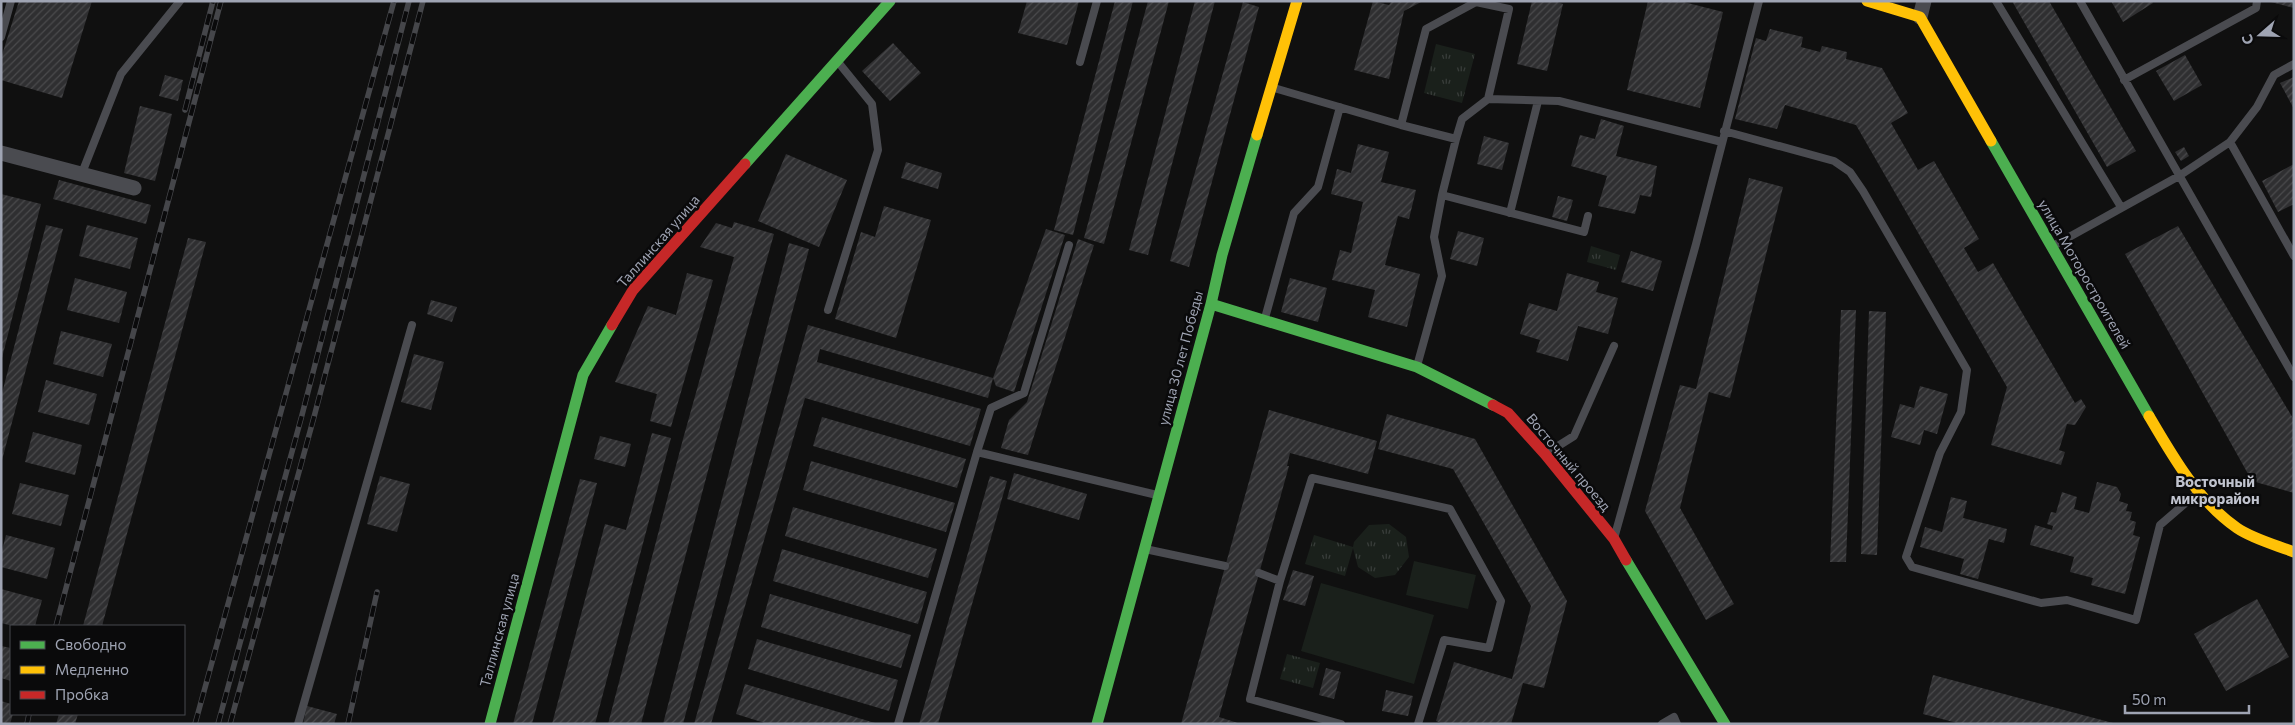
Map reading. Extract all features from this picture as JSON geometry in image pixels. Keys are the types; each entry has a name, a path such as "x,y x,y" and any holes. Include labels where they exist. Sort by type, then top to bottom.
{"street":[{"name":"Таллинская улица","path":"490,724 583,375 633,290 890,1"},
{"name":"улица 30 лет Победы","path":"1097,724 1211,304 1222,255 1297,1"},
{"path":"1867,1 1920,18 1924,1"},
{"name":"улица Моторостроителей","path":"1920,18 2156,427 2198,492 2238,529 2294,552"},
{"path":"1,153 134,188"},
{"name":"Восточный проезд","path":"1211,304 1417,368 1508,413 1545,454 1614,539 1725,724"}],"lane":[{"path":"1,37 11,1"},
{"path":"82,173 121,74 180,1"},
{"path":"1080,62 1097,1"},
{"path":"1614,539 1696,244 1759,1"},
{"path":"1996,1 2121,207"},
{"path":"2080,1 2294,377"},
{"path":"2124,80 2256,8 2257,1"},
{"path":"1401,126 1426,29 1476,2 1509,9 1488,98 1462,119 1456,139 1434,237 1442,276 1417,368"},
{"path":"828,310 878,150 872,104 837,60"},
{"path":"2052,247 2179,176 2230,142 2257,107 2274,75 2294,64"},
{"path":"1272,87 1401,126 1456,139"},
{"path":"1488,98 1559,101 1722,142"},
{"path":"1510,213 1538,101"},
{"path":"1264,320 1294,213 1318,187 1340,107"},
{"path":"1724,131 1834,161 1850,172 1863,191 1966,370 1961,412 1940,453 1906,557 1912,567 2041,603 2067,600 2136,620 2160,525 2198,492"},
{"path":"2230,142 2294,256"},
{"path":"1442,195 1584,232 1588,216"},
{"path":"898,724 991,408 1024,393 1069,245"},
{"path":"298,724 412,324"},
{"path":"1545,454 1574,436 1614,346"},
{"path":"977,452 1159,495"},
{"path":"1341,724 1250,699 1280,581 1312,478 1450,509 1501,601 1489,648 1444,640 1418,724"},
{"path":"1145,549 1225,566"},
{"path":"1259,573 1280,581"},
{"path":"1662,724 1674,717 1677,724"}],"green space":[{"path":"1436,44 1475,54 1462,103 1424,93"},
{"path":"1591,246 1620,255 1616,270 1587,262"},
{"path":"1389,524 1406,537 1409,557 1395,575 1375,578 1358,567 1353,548 1345,576 1305,564 1314,535 1353,547 1354,542 1369,525"},
{"path":"1414,561 1476,575 1468,609 1406,595"},
{"path":"1321,583 1434,615 1414,684 1301,651"},
{"path":"1287,654 1320,663 1313,688 1280,679"}],"building":[{"path":"19,1 92,1 62,98 1,80 1,58"},
{"path":"1027,1 1079,1 1067,45 1018,33"},
{"path":"1115,1 1133,1 1073,235 1054,230"},
{"path":"1148,1 1169,1 1104,244 1084,238"},
{"path":"1195,1 1215,1 1148,255 1129,250"},
{"path":"1373,1 1389,5 1392,1 1423,1 1404,11 1389,79 1354,70"},
{"path":"1532,1 1554,1 1563,4 1547,71 1517,64"},
{"path":"1648,1 1680,1 1723,12 1700,108 1627,90"},
{"path":"2012,1 2049,1 2136,151 2107,167"},
{"path":"2111,1 2152,1 2153,3 2123,22"},
{"path":"2294,1 2294,8 2271,2"},
{"path":"1243,2 1259,7 1189,267 1170,261"},
{"path":"1770,29 1803,37 1801,47 1820,52 1822,46 1847,52 1846,59 1882,68 1908,113 1891,123 1918,170 1934,161 1979,239 1964,248 1978,272 1993,263 2075,403 2081,399 2086,407 2075,425 2067,424 2059,450 2065,452 2061,465 1991,445 2007,387 1856,125 1785,105 1777,129 1735,119 1756,38 1766,41"},
{"path":"893,43 921,73 890,101 862,71"},
{"path":"2185,55 2202,85 2174,101 2156,71"},
{"path":"165,75 183,80 178,101 159,96"},
{"path":"2294,77 2294,109 2280,83"},
{"path":"140,106 172,114 155,181 124,173"},
{"path":"1601,119 1624,126 1616,156 1657,166 1651,197 1640,195 1635,214 1598,206 1607,176 1571,166 1580,135 1595,139"},
{"path":"1484,136 1509,143 1502,170 1477,164"},
{"path":"1358,144 1389,152 1381,182 1416,190 1409,219 1398,216 1385,265 1420,274 1407,327 1368,317 1375,290 1332,280 1340,250 1351,253 1363,202 1331,194 1337,169 1351,173"},
{"path":"2184,147 2189,156 2181,161 2175,152"},
{"path":"786,154 847,180 819,247 758,221"},
{"path":"906,162 942,173 938,189 901,178"},
{"path":"2294,164 2294,204 2278,212 2262,181"},
{"path":"1749,178 1783,187 1730,398 1709,392 1680,508 1734,604 1706,620 1645,511 1680,385 1696,389"},
{"path":"59,180 151,205 146,224 53,199"},
{"path":"1,194 41,204 2,358 1,358"},
{"path":"1558,196 1573,200 1567,221 1552,217"},
{"path":"884,206 931,220 896,338 835,319 861,232 875,237"},
{"path":"734,222 774,234 714,448 641,724 608,724 683,439 734,257 700,247 716,223 732,228"},
{"path":"46,225 63,229 1,464 1,397"},
{"path":"87,225 138,238 130,269 79,256"},
{"path":"2178,226 2294,420 2294,493 2252,481 2125,254"},
{"path":"1046,229 1065,235 1014,392 996,386 993,378"},
{"path":"1458,231 1484,238 1477,266 1450,259"},
{"path":"188,238 206,242 102,625 83,625"},
{"path":"1078,239 1094,245 1028,455 1001,448 1009,420 1027,402"},
{"path":"789,243 809,249 683,724 663,724"},
{"path":"1631,251 1662,261 1653,291 1621,282"},
{"path":"687,273 713,280 671,427 650,421 657,394 615,382 648,306 676,315"},
{"path":"1567,273 1599,282 1596,292 1618,298 1608,334 1578,326 1568,361 1536,352 1540,340 1520,334 1529,303 1557,311"},
{"path":"75,278 127,292 119,323 67,310"},
{"path":"1290,278 1327,288 1318,322 1281,312"},
{"path":"431,300 457,307 452,322 427,314"},
{"path":"1841,310 1856,310 1846,562 1830,562"},
{"path":"1869,311 1886,312 1877,555 1861,554"},
{"path":"808,325 993,378 988,398 820,349 817,362 981,409 970,446 805,398 711,724 694,724"},
{"path":"61,331 112,344 103,377 53,364"},
{"path":"414,354 444,362 431,410 401,402"},
{"path":"46,380 97,394 89,425 38,412"},
{"path":"1920,386 1948,394 1937,434 1924,430 1920,445 1891,437 1900,404 1914,408"},
{"path":"1269,410 1377,441 1368,474 1290,453 1287,466 1289,466 1219,717 1241,724 1181,724"},
{"path":"1387,414 1475,439 1567,601 1544,688 1523,683 1511,724 1443,724 1436,721 1454,662 1512,679 1531,606 1453,469 1378,449"},
{"path":"822,417 966,459 957,488 813,446"},
{"path":"33,432 82,445 75,475 25,462"},
{"path":"652,433 671,438 595,724 552,724 605,524 626,530"},
{"path":"600,436 631,444 625,467 594,459"},
{"path":"811,461 955,503 946,532 803,490"},
{"path":"1014,473 1087,494 1079,520 1007,499"},
{"path":"380,476 410,484 397,532 367,524"},
{"path":"990,476 1007,481 938,724 919,724"},
{"path":"580,479 597,483 532,724 513,724"},
{"path":"2097,482 2117,487 2121,494 2119,501 2128,504 2126,511 2132,512 2130,520 2136,522 2133,535 2140,537 2125,594 2091,585 2093,578 2070,572 2074,557 2030,545 2035,525 2052,530 2053,526 2047,524 2051,512 2056,513 2062,492 2077,497 2074,509 2089,513"},
{"path":"20,483 69,495 61,526 12,514"},
{"path":"1951,497 1967,501 1963,518 2007,529 2004,543 1989,539 1978,579 1960,574 1964,559 1920,547 1925,527 1942,532"},
{"path":"793,507 937,549 928,578 785,536"},
{"path":"6,535 55,548 47,579 1,567 1,554"},
{"path":"782,549 927,592 918,624 773,581"},
{"path":"1293,570 1314,576 1305,606 1283,600"},
{"path":"1,589 42,600 35,625 10,625 1,623"},
{"path":"770,594 911,635 901,668 761,627"},
{"path":"2257,599 2289,657 2226,691 2194,634"},
{"path":"757,639 898,680 889,711 748,669"},
{"path":"1,646 10,648 10,681 1,678"},
{"path":"1326,668 1341,672 1334,699 1319,695"},
{"path":"1933,675 2113,724 1961,724 1923,714"},
{"path":"745,684 875,724 768,724 736,714"},
{"path":"1386,690 1413,696 1408,716 1382,711"},
{"path":"1,701 10,704 10,715 13,715 10,724 1,724"},
{"path":"307,706 337,714 334,724 303,724"},
{"path":"59,715 78,715 75,724 56,724"}],"railway":[{"path":"185,110 213,1"},
{"path":"56,625 221,1"},
{"path":"195,724 394,1"},
{"path":"218,724 302,415 409,1"},
{"path":"230,724 314,417 423,1"},
{"path":"348,724 377,592"},
{"path":"27,724 29,715"}],"traffic: fast":[{"path":"745,164 890,1"},
{"path":"1097,724 1211,304 1222,255 1257,135"},
{"path":"1991,141 2149,416"},
{"path":"1211,304 1417,367 1493,405"},
{"path":"490,724 583,375 612,325"},
{"path":"1626,560 1725,724"}],"traffic: slow":[{"path":"1257,135 1297,1"},
{"path":"1867,1 1920,17 1991,141"},
{"path":"2149,416 2187,477 2210,505 2237,528 2265,542 2294,552"}],"traffic: jam":[{"path":"612,325 633,290 745,164"},
{"path":"1493,405 1508,413 1545,454 1614,539 1626,560"}],"district":[{"name":"Восточный микрорайон","path":"2215,490"}]}
